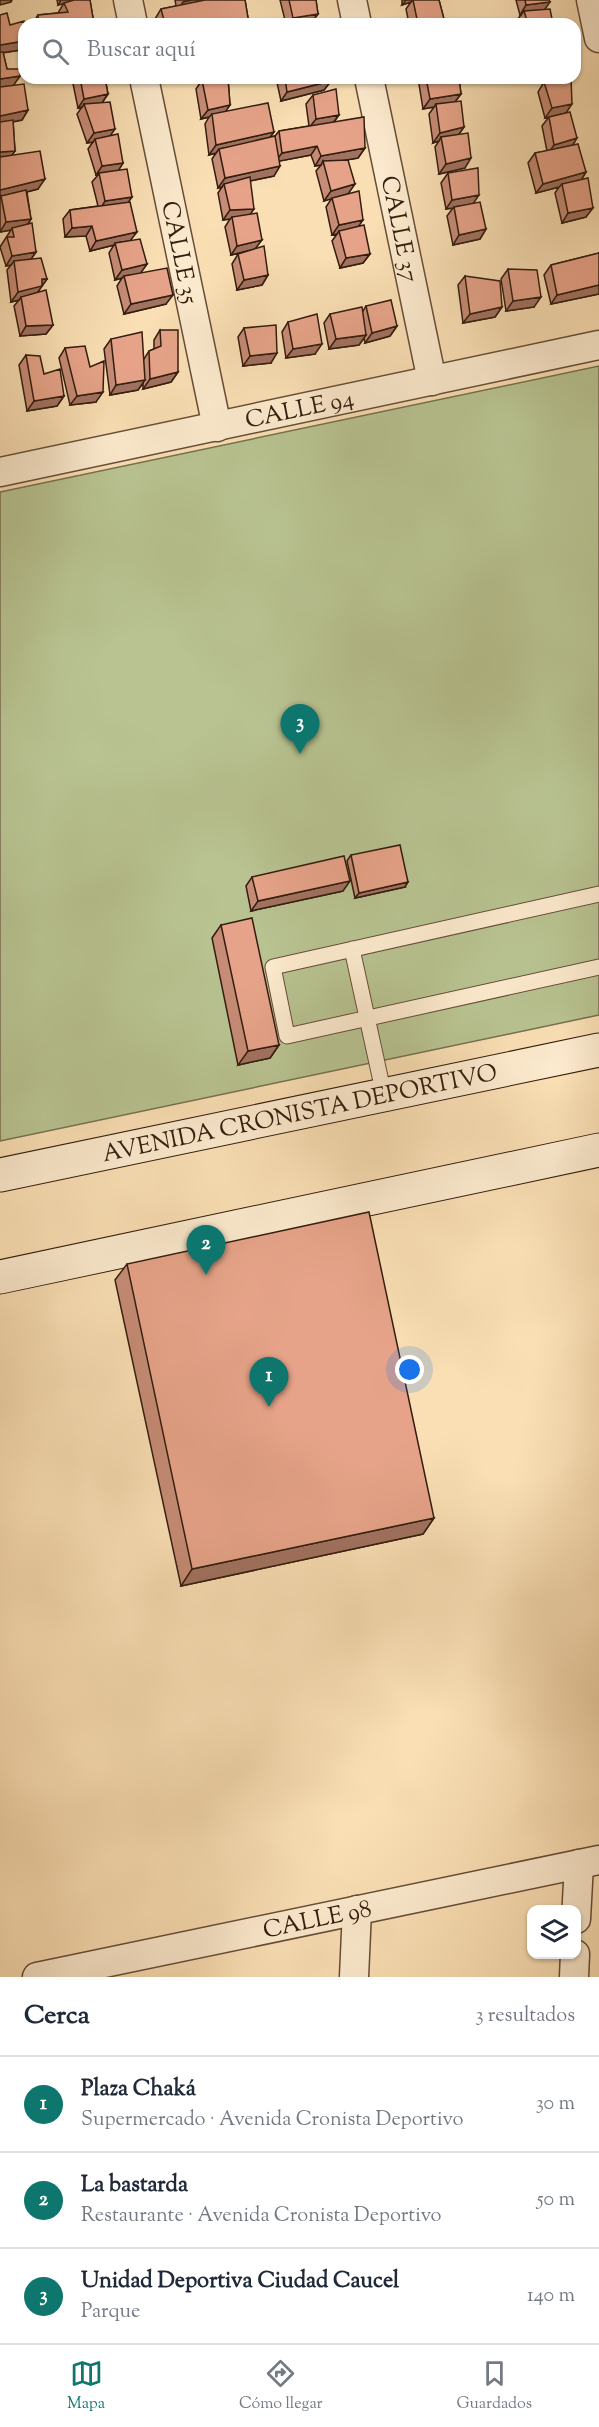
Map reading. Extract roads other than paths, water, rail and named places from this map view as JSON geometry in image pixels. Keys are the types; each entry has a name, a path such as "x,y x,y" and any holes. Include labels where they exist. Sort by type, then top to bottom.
{"main road":[{"name":"AVENIDA CRONISTA DEPORTIVO","path":"0,1175 599,1050"},
{"path":"0,1277 599,1150"}],"street":[{"path":"128,0 132,18"},
{"path":"352,0 356,18"},
{"path":"591,0 599,38"},
{"name":"CALLE 35","path":"145,84 217,427"},
{"name":"CALLE 37","path":"370,84 432,381"},
{"name":"CALLE 94","path":"0,472 599,345"},
{"path":"579,1905 589,1862"},
{"name":"CALLE 98","path":"37,1977 133,1967 357,1910 589,1862"},
{"path":"354,1977 357,1910"},
{"path":"574,1977 575,1959"}],"lane":[{"path":"599,894 273,967 287,1036 599,967"},
{"path":"352,950 384,1095"}],"place":[{"name":"Unidad Deportiva Ciudad Caucel","path":"300,754"},
{"name":"La bastarda","path":"206,1275"},
{"name":"Plaza Chaká","path":"269,1407"}]}
